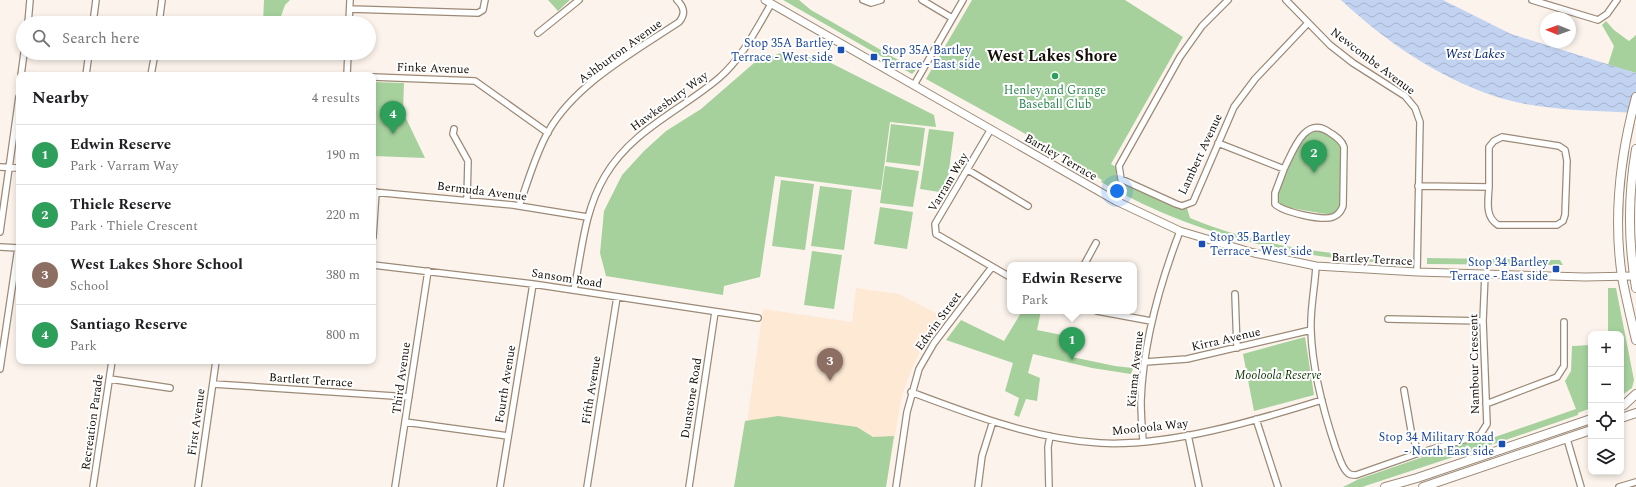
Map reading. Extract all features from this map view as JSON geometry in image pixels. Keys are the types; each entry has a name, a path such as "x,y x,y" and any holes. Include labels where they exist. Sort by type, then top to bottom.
{"main road":[{"path":"1636,97 1628,126 1620,174 1618,221 1622,277 1636,340"},
{"path":"1636,149 1630,206 1630,234 1636,288"},
{"path":"1624,405 1636,394"},
{"path":"1624,406 1636,401"},
{"path":"1624,417 1636,413"},
{"path":"1385,487 1417,478 1588,420"},
{"path":"1423,487 1588,431"}],"street":[{"path":"29,16 30,0"},
{"path":"94,16 96,0"},
{"path":"160,16 162,0"},
{"path":"350,0 350,16"},
{"path":"350,10 478,13 483,10 485,0"},
{"path":"538,33 579,0"},
{"name":"Ashburton Avenue","path":"519,206 548,133 563,111 580,93 679,22 684,14 683,7 677,0"},
{"path":"863,0 871,2 880,0"},
{"path":"922,0 952,18"},
{"path":"914,85 963,0"},
{"name":"Lambert Avenue","path":"1228,0 1202,26 1180,58 1119,166 1121,179 1176,204 1188,205 1193,202 1234,107 1255,79 1308,23"},
{"name":"Newcombe Avenue","path":"1286,0 1330,45 1354,63 1405,96 1415,108 1420,122 1417,272"},
{"path":"1535,0 1598,20 1607,14 1617,0"},
{"name":"Bartley Terrace","path":"768,2 1116,201 1180,231 1254,253 1316,266 1417,272 1622,277 1634,276"},
{"name":"Hawkesbury Way","path":"574,290 587,217 605,176 621,154 651,126 702,90 731,66 743,51 768,2"},
{"path":"21,72 23,60"},
{"path":"86,72 88,60"},
{"path":"152,72 154,60"},
{"path":"347,72 348,60"},
{"name":"Finke Avenue","path":"376,77 475,81 548,133"},
{"path":"0,232 16,118"},
{"path":"1312,127 1323,128 1340,140 1344,147 1344,155 1343,206 1339,214 1331,218 1298,213 1279,208 1275,204 1275,193 1284,169 1306,130 1312,127"},
{"path":"454,129 453,134 468,161 467,200"},
{"name":"Varram Way","path":"991,129 935,224 934,230 936,234 1007,275"},
{"path":"1502,137 1560,146 1565,150 1567,161 1565,215 1562,221 1557,225 1498,225 1492,221 1488,214 1489,187 1489,147 1494,141 1502,137"},
{"path":"1218,142 1284,169"},
{"path":"0,167 16,168"},
{"path":"968,170 1028,206"},
{"path":"1418,186 1489,187"},
{"name":"Bermuda Avenue","path":"376,192 519,206 587,217"},
{"name":"Kiama Avenue","path":"1143,441 1141,402 1151,321 1162,280 1180,231"},
{"path":"1086,262 1096,242"},
{"path":"0,247 16,248"},
{"path":"0,368 16,261"},
{"name":"Sansom Road","path":"376,265 532,284 758,318"},
{"name":"Nambour Crescent","path":"1316,266 1311,330 1322,400 1340,460 1345,471 1350,475 1356,475 1480,435 1487,424 1484,321 1485,274"},
{"name":"Edwin Street","path":"896,487 907,412 911,392 919,369 930,349 992,267"},
{"name":"Third Avenue","path":"395,487 428,271"},
{"name":"Fourth Avenue","path":"500,487 532,284"},
{"path":"1235,294 1237,348"},
{"name":"Fifth Avenue","path":"587,487 617,297"},
{"name":"Dunstone Road","path":"689,487 715,312"},
{"path":"1113,314 1151,321"},
{"path":"1388,319 1484,321"},
{"path":"1486,404 1557,377 1564,366 1564,322"},
{"name":"Kirra Avenue","path":"1145,362 1188,359 1311,330"},
{"name":"Recreation Parade","path":"94,487 112,364"},
{"name":"First Avenue","path":"198,487 216,364"},
{"path":"110,379 170,388"},
{"name":"Bartlett Terrace","path":"213,384 409,397"},
{"path":"1404,390 1412,436 1419,454"},
{"name":"Mooloola Way","path":"911,392 993,421 1050,436 1101,443 1143,441 1188,435 1256,419 1322,400"},
{"path":"1256,419 1278,487"},
{"path":"978,487 982,456 993,421"},
{"path":"405,422 508,436"},
{"path":"1188,435 1199,487"},
{"path":"1048,487 1048,446 1050,436"},
{"path":"1567,439 1581,487"},
{"path":"1417,478 1420,487"},
{"path":"1619,487 1636,482"}],"shaded area":[{"path":"856,288 899,294 938,314 943,319 923,345 902,395 886,487 738,487 763,309 852,322"}],"green space":[{"path":"264,0 290,0 285,5 281,16 263,16"},
{"path":"548,0 570,0 558,11"},
{"path":"783,0 799,0 811,10 916,70 912,74"},
{"path":"972,0 1125,0 1183,37 1111,164 1116,167 1116,175 1120,182 1173,207 1187,208 1190,218 1244,236 1271,243 1328,253 1412,258 1412,264 1331,258 1291,251 1212,231 1174,218 1101,182 1102,180 1049,147 926,79"},
{"path":"1606,21 1614,30 1629,41 1636,35 1636,73 1608,65 1614,46 1602,25"},
{"path":"783,52 825,60 934,115 936,127 890,122 881,190 775,176 760,277 724,286 723,295 606,276 600,253 604,211 622,175 644,151 666,131 701,109 754,63"},
{"path":"376,82 404,83 403,112 425,158 376,156"},
{"path":"891,124 925,128 920,166 886,162"},
{"path":"929,129 954,132 946,193 920,189"},
{"path":"1313,129 1322,131 1330,136 1340,145 1342,149 1341,205 1339,211 1331,215 1285,207 1278,203 1277,199 1276,194 1286,170 1297,149"},
{"path":"885,166 919,171 913,207 880,203"},
{"path":"781,180 814,184 805,250 772,246"},
{"path":"820,186 852,190 844,250 811,246"},
{"path":"880,207 913,212 907,249 874,244"},
{"path":"812,251 842,255 834,309 804,305"},
{"path":"1427,258 1560,260 1563,265 1427,264"},
{"path":"1608,288 1616,288 1634,380 1632,388 1624,394 1624,331 1608,331"},
{"path":"1020,314 1040,314 1037,330 1077,338 1072,357 1115,366 1133,368 1131,374 1092,368 1033,354 1028,373 1040,378 1037,401 1026,399 1019,417 1014,415 1019,398 1005,391 1013,363 946,340 961,320 1004,341"},
{"name":"Mooloola Reserve","path":"1305,337 1314,395 1254,411 1243,354"},
{"path":"1588,345 1588,409 1578,413 1578,415 1494,444 1492,438 1576,409 1565,381 1571,371 1572,346"},
{"path":"778,416 857,427 873,437 894,436 886,487 734,487 745,421"},
{"path":"1484,436 1493,444 1362,487 1343,487 1359,479"}],"water":[{"name":"West Lakes","path":"1341,0 1443,0 1511,34 1540,43 1540,48 1556,48 1636,73 1636,113 1564,109 1529,105 1494,96 1452,79 1432,68 1375,30"}],"place":[{"name":"Stop 35A Bartley Terrace - West side","path":"841,50"},
{"name":"Stop 35A Bartley Terrace - East side","path":"874,57"},
{"name":"Henley and Grange Baseball Club","path":"1055,76"},
{"name":"Santiago Reserve","path":"393,134"},
{"name":"Thiele Reserve","path":"1314,173"},
{"name":"Stop 35 Bartley Terrace - West side","path":"1202,244"},
{"name":"Stop 34 Bartley Terrace - East side","path":"1556,269"},
{"name":"Edwin Reserve","path":"1072,360"},
{"name":"West Lakes Shore School","path":"830,381"},
{"name":"Stop 34 Military Road - North East side","path":"1502,444"}],"district":[{"name":"West Lakes Shore","path":"1052,55"}]}
